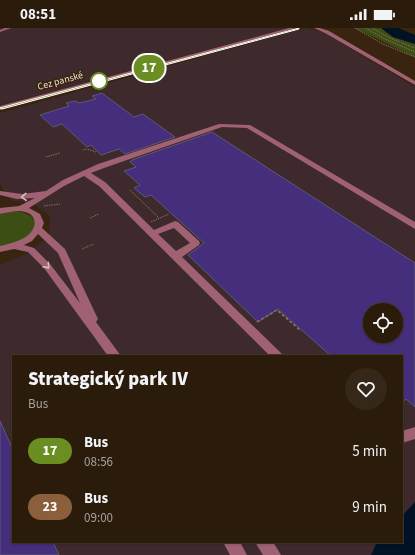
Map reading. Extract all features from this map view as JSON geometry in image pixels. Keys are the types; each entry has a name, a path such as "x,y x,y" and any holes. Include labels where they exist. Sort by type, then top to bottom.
{"street":[{"path":"0,30 8,28"},
{"name":"Cez panské","path":"0,108 298,28"},
{"path":"316,28 325,30 415,82"},
{"path":"21,208 34,204 49,192 76,175 86,174 101,166 222,125 248,126 415,226"},
{"path":"86,174 96,179 157,232 176,256 276,355"},
{"path":"0,193 16,197 34,196 49,192"},
{"path":"36,214 49,192"},
{"path":"0,199 11,208"},
{"path":"0,211 11,208 21,208 30,210 40,219 38,229 31,238 16,246 0,249"},
{"path":"157,232 175,224 196,244 176,256"},
{"path":"38,229 62,251 100,335"},
{"path":"16,246 31,250 47,266 114,355"},
{"path":"403,437 415,433"},
{"path":"232,543 239,555"},
{"path":"264,543 274,555"}],"path":[{"path":"355,28 383,44 415,57"},
{"path":"366,28 383,38 415,52"},
{"path":"372,28 392,40 415,48"},
{"path":"83,150 87,149 96,152"},
{"path":"46,157 60,153"},
{"path":"130,190 159,218"},
{"path":"44,206 60,204"},
{"path":"90,218 99,214"},
{"path":"157,232 150,222 169,214"},
{"path":"82,249 94,244"},
{"path":"252,318 258,323 277,310 301,331"}],"shaded area":[{"path":"0,28 289,28 0,105"},
{"path":"305,28 323,32 415,87 415,555 0,555 0,265 26,254 49,236 50,216 34,204 10,200 0,184 0,113"}],"green space":[{"path":"355,28 381,28 393,37 415,44 415,57"},
{"path":"14,211 31,216 34,219 36,223 33,232 24,239 0,246 0,214"}],"water":[{"path":"381,28 398,28 415,35 415,44 393,37"},
{"path":"415,502 415,555 371,555 377,543 403,543 403,515"}],"building":[{"path":"102,93 134,117 143,114 175,137 125,154 119,149 101,155 91,145 87,147 62,124 53,127 40,115 69,106 66,103 75,101 79,103 96,99 92,96"},
{"path":"212,132 415,263 415,407 406,399 403,402 403,355 330,355 278,309 258,322 188,255 204,243 151,195 145,197 134,188 140,185 124,171 136,167 130,162 132,160"},
{"path":"0,421 12,448 12,543 53,543 59,555 0,555"}],"bus line":[{"name":"17","path":"0,108 298,28"}]}
